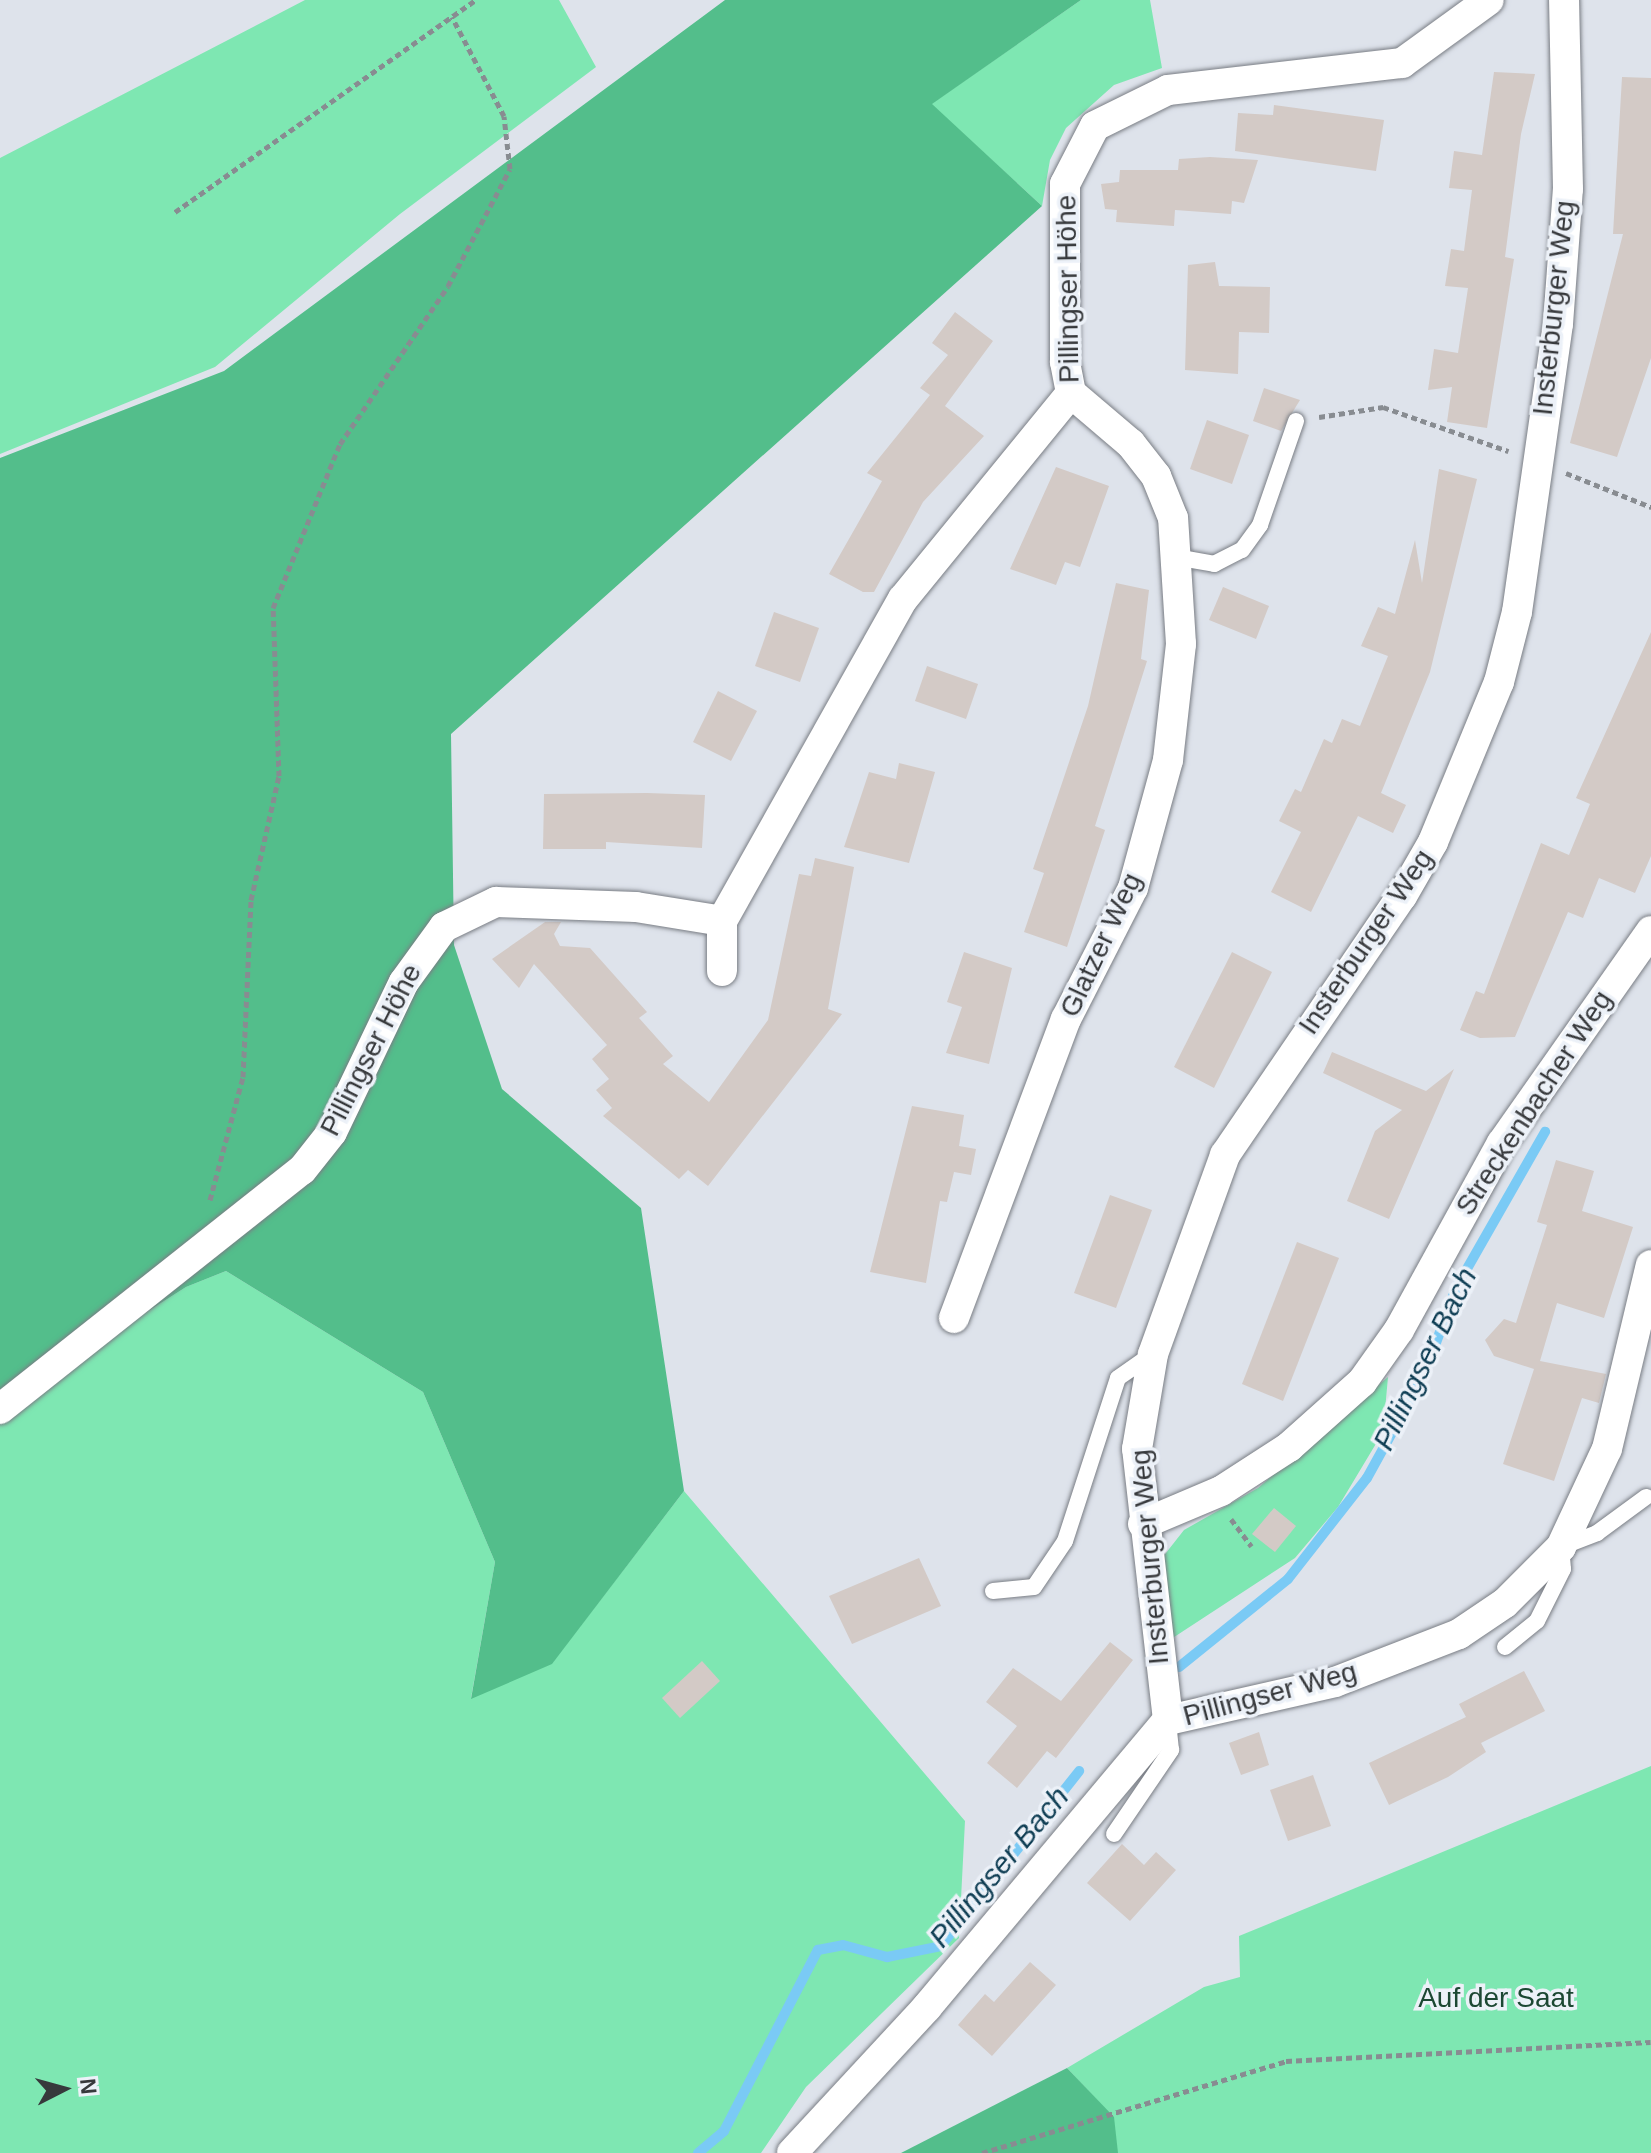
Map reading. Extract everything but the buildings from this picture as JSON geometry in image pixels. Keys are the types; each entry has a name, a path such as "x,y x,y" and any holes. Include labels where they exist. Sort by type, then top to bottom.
{"street":[{"name":"Pillingser Höhe","path":"722,971 722,921 903,599 1071,393 1065,362 1065,184 1095,126 1168,90 1402,63 1489,0"},
{"name":"Insterburger Weg","path":"1168,1720 1143,1524 1137,1449 1153,1354 1225,1155 1394,908 1439,828 1502,668 1558,324 1568,189 1564,0"},
{"name":"Glatzer Weg","path":"954,1318 1066,1019 1133,888 1168,760 1181,644 1181,558 1156,476 1071,393"},
{"name":"Pillingser Höhe","path":"0,1409 199,1247 242,1224 318,1151 425,946 469,911 496,902 571,903 722,921"},
{"name":"Streckenbacher Weg","path":"1143,1524 1221,1491 1289,1447 1362,1382 1399,1330 1502,1143 1651,931"},
{"name":"Pillingser Weg","path":"792,2153 927,2007 1168,1720 1335,1682 1459,1634 1505,1603 1561,1547 1607,1449 1651,1265"}],"lane":[{"path":"1181,558 1214,564 1242,550 1260,525 1296,421"},
{"path":"993,1591 1034,1587 1065,1541 1118,1378 1153,1354"},
{"path":"1505,1647 1537,1621 1563,1569 1561,1547 1597,1533 1646,1497"},
{"path":"1114,1834 1171,1750 1168,1720"}],"path":[{"path":"175,212 475,0"},
{"path":"199,1247 243,1077 251,900 279,776 273,608 340,444 448,286 510,169 504,116 452,17"},
{"path":"1317,417 1383,407 1535,461 1651,507"},
{"path":"982,2153 1286,2061 1651,2042"}],"green space":[{"path":"305,0 559,0 596,67 400,214 215,367 0,454 0,158"},
{"path":"725,0 1081,0 932,104 1042,206 451,734 454,945 502,1089 641,1208 684,1491 552,1664 471,1699 495,1562 423,1392 226,1271 186,1287 0,1406 0,458 224,371"},
{"path":"1081,0 1150,0 1162,68 1114,85 1066,128 1050,160 1042,206 931,104"},
{"path":"226,1271 423,1392 495,1562 471,1698 552,1663 684,1491 965,1821 959,1938 806,2087 761,2153 0,2153 0,1406 186,1287"},
{"path":"1388,1377 1383,1432 1338,1507 1295,1558 1165,1643 1162,1558 1184,1530 1258,1488"},
{"name":"Auf der Saat","path":"1651,1766 1651,2153 962,2153 1098,2101 1067,2068 1204,1987 1240,1977 1239,1936"},
{"path":"1067,2068 1114,2117 1118,2153 901,2153"}],"waterway":[{"name":"Pillingser Bach","path":"1179,1667 1288,1579 1367,1478 1425,1373 1456,1288 1545,1132"},
{"name":"Pillingser Bach","path":"698,2153 724,2131 818,1950 843,1945 887,1957 941,1946 1079,1771"}]}
